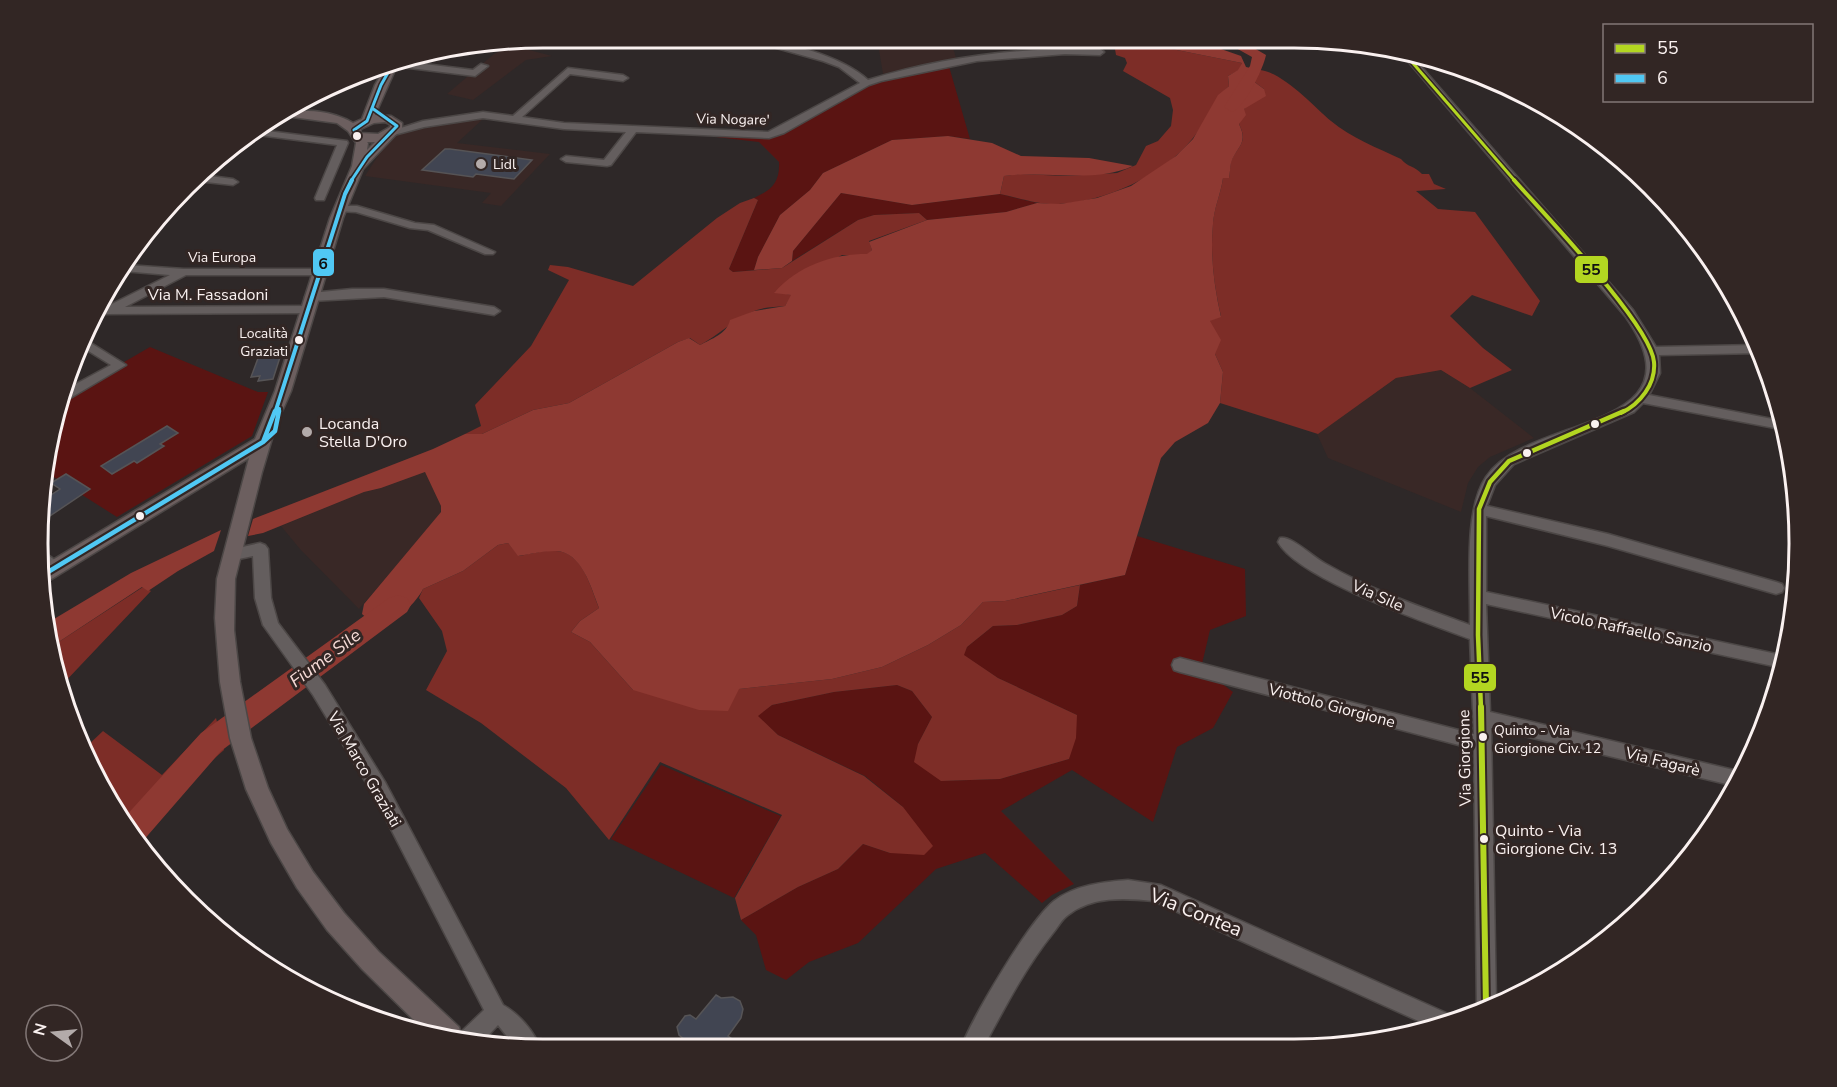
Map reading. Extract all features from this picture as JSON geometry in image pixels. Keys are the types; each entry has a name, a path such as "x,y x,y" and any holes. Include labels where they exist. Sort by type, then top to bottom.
{"main road":[{"path":"355,129 368,116 389,73"},
{"path":"295,115 337,120 372,138 388,134"},
{"path":"357,168 397,126 390,120 368,116"},
{"path":"355,129 362,145 357,168 340,209 309,303 269,436 251,487 227,576 224,602 226,659 242,741 263,803 299,874 361,953 402,995 440,1027"},
{"path":"49,565 269,436"}],"street":[{"path":"780,48 840,65 861,77 866,83"},
{"name":"Via Nogare'","path":"388,134 423,124 477,115 564,126 769,135 781,131 866,83 960,60 1013,54 1100,52"},
{"path":"1413,63 1629,313 1653,351 1655,367 1652,383 1642,398 1774,424"},
{"path":"415,65 475,73 484,66"},
{"path":"514,120 568,71 623,78"},
{"name":"Via Nogare'","path":"390,120 423,124"},
{"path":"566,159 607,163 633,129"},
{"path":"266,133 343,143 320,198"},
{"path":"208,179 233,182"},
{"path":"340,209 357,209 414,226 430,227 489,252"},
{"name":"Via Europa","path":"132,268 184,272 319,272"},
{"path":"105,312 184,272"},
{"name":"Via M. Fassadoni","path":"105,313 309,303 339,293 384,293 494,311"},
{"path":"72,392 120,365 89,347"},
{"path":"1653,351 1749,349"},
{"name":"Via Giorgione","path":"1486,1000 1483,744 1478,635 1479,508 1483,493 1493,474 1509,460 1613,417 1642,398"},
{"path":"1479,508 1608,540 1776,588"},
{"name":"Via Sile","path":"1285,542 1292,552 1348,581 1478,635"},
{"name":"Via Marco Graziati","path":"234,554 260,549 263,598 271,625 313,682 379,788 496,1012 508,1018 522,1038"},
{"name":"Vicolo Raffaello Sanzio","path":"1478,596 1775,660"},
{"name":"Viottolo Giorgione","path":"1180,665 1483,744"},
{"name":"Via Fagarè","path":"1482,717 1730,777"},
{"name":"Via Contea","path":"977,1039 1008,981 1038,936 1061,909 1094,892 1128,889 1154,892 1435,1018"},
{"path":"475,1034 496,1012"}],"shaded area":[{"path":"879,48 953,48 956,58 883,74"},
{"path":"1167,48 1242,63 1239,70 1228,76 1229,86 1218,98 1193,138 1166,164 1150,175 1114,192 1077,202 1044,203 1000,194 1004,176 1117,173 1136,165 1146,146 1158,141 1171,126 1173,110 1170,98 1123,71 1127,63 1125,58 1116,55 1115,49"},
{"path":"1167,48 1219,48 1241,56 1246,67 1260,70 1259,75 1249,78 1264,89 1266,96 1244,109 1246,115 1239,124 1243,137 1241,145 1233,157 1229,178 1223,178 1214,218 1212,259 1221,317 1210,321 1221,340 1215,354 1223,372 1220,403 1208,423 1175,442 1161,458 1125,575 1005,601 983,602 961,625 928,645 882,667 832,679 739,689 728,711 699,710 633,690 590,642 571,632 580,621 599,608 584,572 573,558 565,553 551,551 518,556 508,543 498,545 463,571 423,589 409,607 388,624 376,626 362,614 364,604 441,512 441,506 425,472 364,492 263,533 248,536 253,519 433,449 465,434 482,434 533,410 569,403 678,342 689,338 700,345 726,329 730,320 754,311 785,306 791,295 774,293 794,276 816,263 841,256 867,254 872,250 869,242 927,220 1006,212 1037,203 1060,204 1097,198 1131,186 1176,156 1193,139 1218,95 1229,86 1228,76 1238,70 1242,63"},
{"path":"524,49 552,56 526,60 473,100 447,94 494,54 503,50"},
{"path":"948,63 970,139 948,136 892,140 823,173 810,190 780,215 758,257 754,270 733,272 729,269 758,200 754,198 766,192 774,184 778,175 779,162 759,142 716,137 766,135 860,85"},
{"path":"1260,70 1279,77 1347,133 1401,159 1422,174 1429,174 1434,184 1446,189 1416,191 1438,209 1475,212 1540,301 1532,316 1472,295 1450,316 1483,348 1512,370 1470,388 1441,370 1396,378 1318,434 1220,403 1223,372 1215,354 1209,321 1221,316 1212,258 1214,217 1223,178 1229,178 1231,162 1242,141 1243,136 1239,124 1244,109 1264,89 1249,78 1259,74"},
{"path":"483,119 457,143 550,154 501,206 482,203 491,193 365,176 381,151 396,136 412,130"},
{"path":"948,136 992,143 1021,156 1089,158 1133,166 1102,174 1004,176 1000,194 912,205 841,193 793,251 792,261 782,268 754,270 758,257 780,215 810,190 823,173 892,140"},
{"path":"841,193 912,205 1000,194 1037,203 1006,212 927,220 919,213 874,215 858,220 792,261 793,251"},
{"path":"754,198 758,200 729,269 733,272 782,268 858,220 874,215 919,213 927,220 869,241 872,250 867,255 842,255 775,292 792,295 785,306 752,312 700,345 690,338 678,342 569,403 533,410 482,434 465,434 481,426 475,405 531,346 569,280 548,270 550,265 568,267 633,286 717,218 740,203"},
{"path":"150,347 258,392 268,392 252,436 117,517 53,476 72,392"},
{"path":"1441,370 1470,388 1534,438 1490,457 1478,467 1468,483 1461,512 1328,458 1317,434 1396,378"},
{"path":"425,472 441,506 440,516 359,609 300,549 281,526 364,492"},
{"path":"221,530 214,551 148,591 142,587 58,642 54,619 131,573"},
{"path":"1137,536 1245,569 1246,616 1210,630 1201,668 1233,692 1213,728 1177,747 1153,822 1072,770 1001,811 1074,884 1042,903 985,853 936,869 858,943 809,962 786,980 766,970 756,935 741,920 798,887 838,869 863,844 890,853 903,807 865,776 778,735 757,716 772,705 834,692 897,685 912,691 932,717 918,744 941,781 1000,779 1069,759 1077,715 998,678 963,655 967,647 993,626 1017,625 1062,615 1077,606 1080,585 1125,575"},
{"path":"508,543 519,556 556,551 565,553 579,564 599,608 580,621 571,632 590,642 633,690 739,689 832,679 882,667 928,645 961,625 983,602 1005,601 1080,585 1077,606 1062,615 1017,625 993,626 967,647 964,655 998,678 1077,715 1076,738 1069,759 1000,779 941,781 914,762 918,744 932,717 912,691 897,685 834,692 772,705 758,716 778,735 864,776 903,807 933,846 924,855 890,853 863,844 838,869 798,887 741,920 735,898 782,815 660,762 609,840 566,788 481,723 426,690 447,651 442,631 419,598 423,589 463,571 498,545"},
{"path":"143,587 151,591 67,679 58,642"},
{"path":"216,718 224,750 187,782 142,833 114,791 90,743 103,731 162,775"},
{"path":"661,765 781,816 734,898 611,839"}],"building":[{"name":"Lidl","path":"445,149 532,160 514,179 476,174 473,177 422,170"},
{"path":"282,351 273,379 258,381 260,376 251,377 260,353"},
{"path":"167,426 178,433 160,444 164,446 137,463 134,461 112,474 101,466"},
{"path":"66,474 90,489 49,517 50,495 60,489 52,483"},
{"path":"716,995 721,998 733,997 740,1001 743,1009 741,1018 728,1036 732,1039 684,1039 679,1035 677,1027 685,1016 690,1015 696,1019"}],"waterway":[{"name":"Fiume Sile","path":"1232,107 1257,66 1259,55 1245,48"},
{"name":"Fiume Sile","path":"137,826 211,742 398,605"}],"transit line":[{"name":"55","path":"1413,63 1629,313 1646,338 1654,362 1650,385 1642,397 1629,409 1509,461 1490,482 1479,509 1478,635 1483,744 1486,1000"},
{"name":"6","path":"357,136 354,130 367,121 388,73"},
{"name":"6","path":"263,442 284,389 345,194 367,157 397,126 372,108"},
{"name":"6","path":"49,571 263,442 275,431 279,409"}],"place":[{"name":"Lidl","path":"481,164"},
{"name":"Località Graziati","path":"299,340"},
{"name":"Locanda Stella D'Oro","path":"307,432"},
{"name":"Quinto - Via Giorgione Civ. 12","path":"1483,737"},
{"name":"Quinto - Via Giorgione Civ. 13","path":"1484,839"}]}
